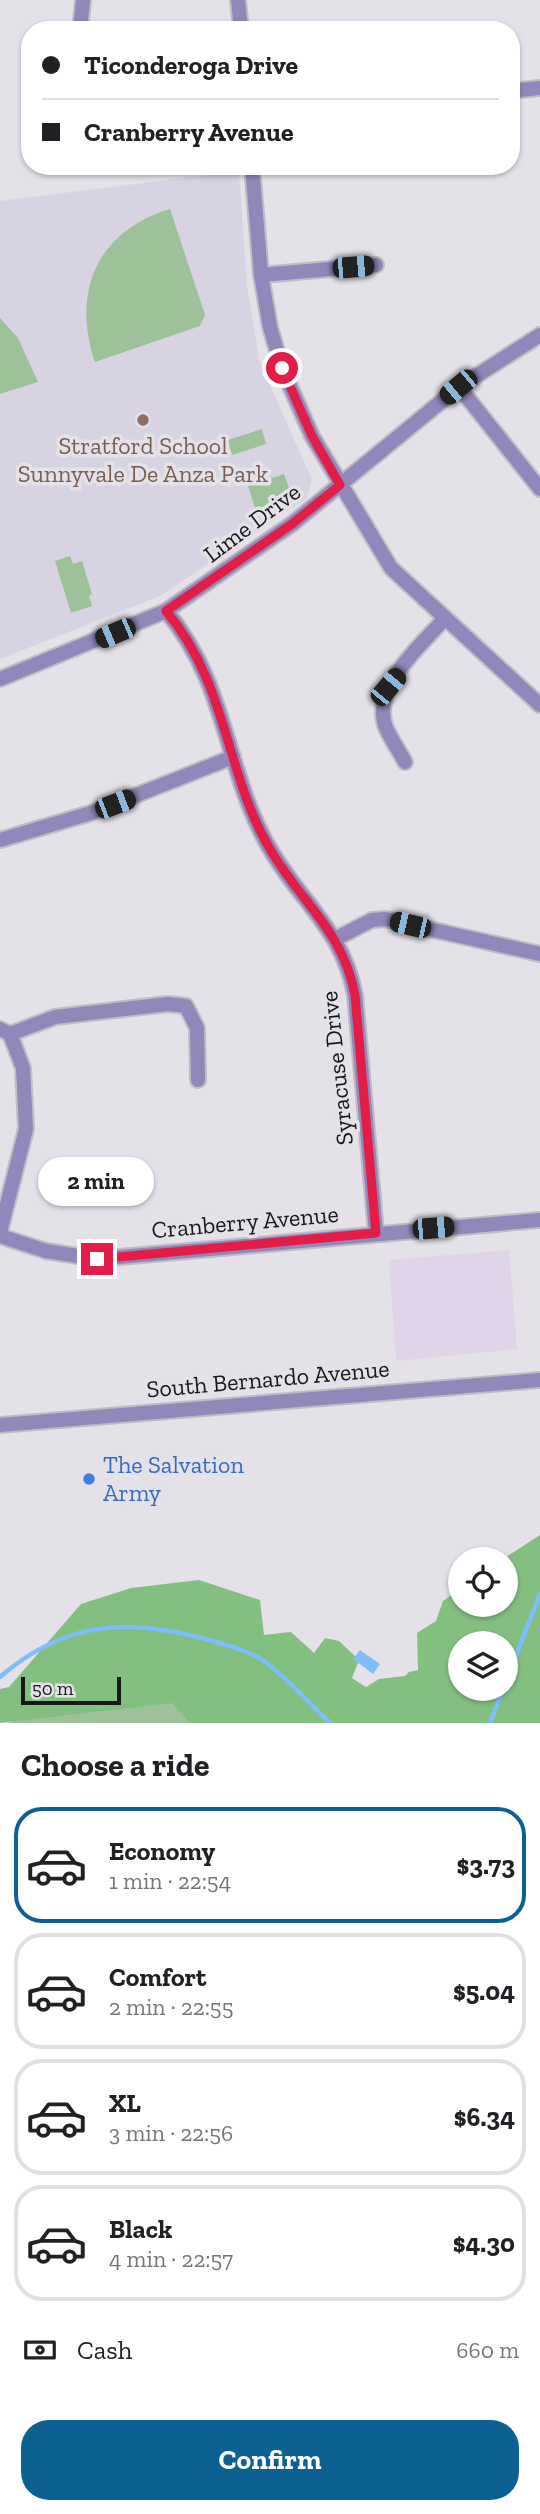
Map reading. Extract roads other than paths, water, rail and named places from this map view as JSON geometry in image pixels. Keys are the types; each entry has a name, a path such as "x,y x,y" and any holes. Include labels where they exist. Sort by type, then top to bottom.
{"street":[{"path":"81,21 83,0"},
{"path":"238,0 240,21"},
{"path":"520,90 540,88"},
{"path":"253,175 261,275 270,327 282,368 312,436 391,568 540,705"},
{"path":"261,275 376,265"},
{"name":"Lime Drive","path":"0,679 166,611 292,524 458,387 540,335"},
{"path":"458,387 509,454 540,489"},
{"name":"Syracuse Drive","path":"166,611 183,631 209,679 249,806 273,854 335,939 349,966 355,995 376,1233"},
{"path":"405,761 386,727 383,706 388,687 445,618"},
{"path":"0,839 91,813 233,757"},
{"path":"335,939 372,920 384,919 540,954"},
{"path":"0,1234 26,1129 23,1068 5,1031 55,1017 168,1004 186,1006 197,1028 198,1080"},
{"name":"Cranberry Avenue","path":"0,1234 46,1251 97,1259 540,1220"},
{"name":"South Bernardo Avenue","path":"0,1424 540,1380"}],"water":[{"path":"360,1650 380,1664 373,1674 353,1659"}],"waterway":[{"path":"518,1650 540,1594"},
{"path":"0,1677 49,1644 74,1634 99,1629 151,1628 209,1640 255,1656 284,1678 330,1723"},
{"path":"490,1723 498,1701"}],"place":[{"name":"Stratford School Sunnyvale De Anza Park","path":"143,420"},
{"name":"The Salvation Army","path":"89,1479"}]}
